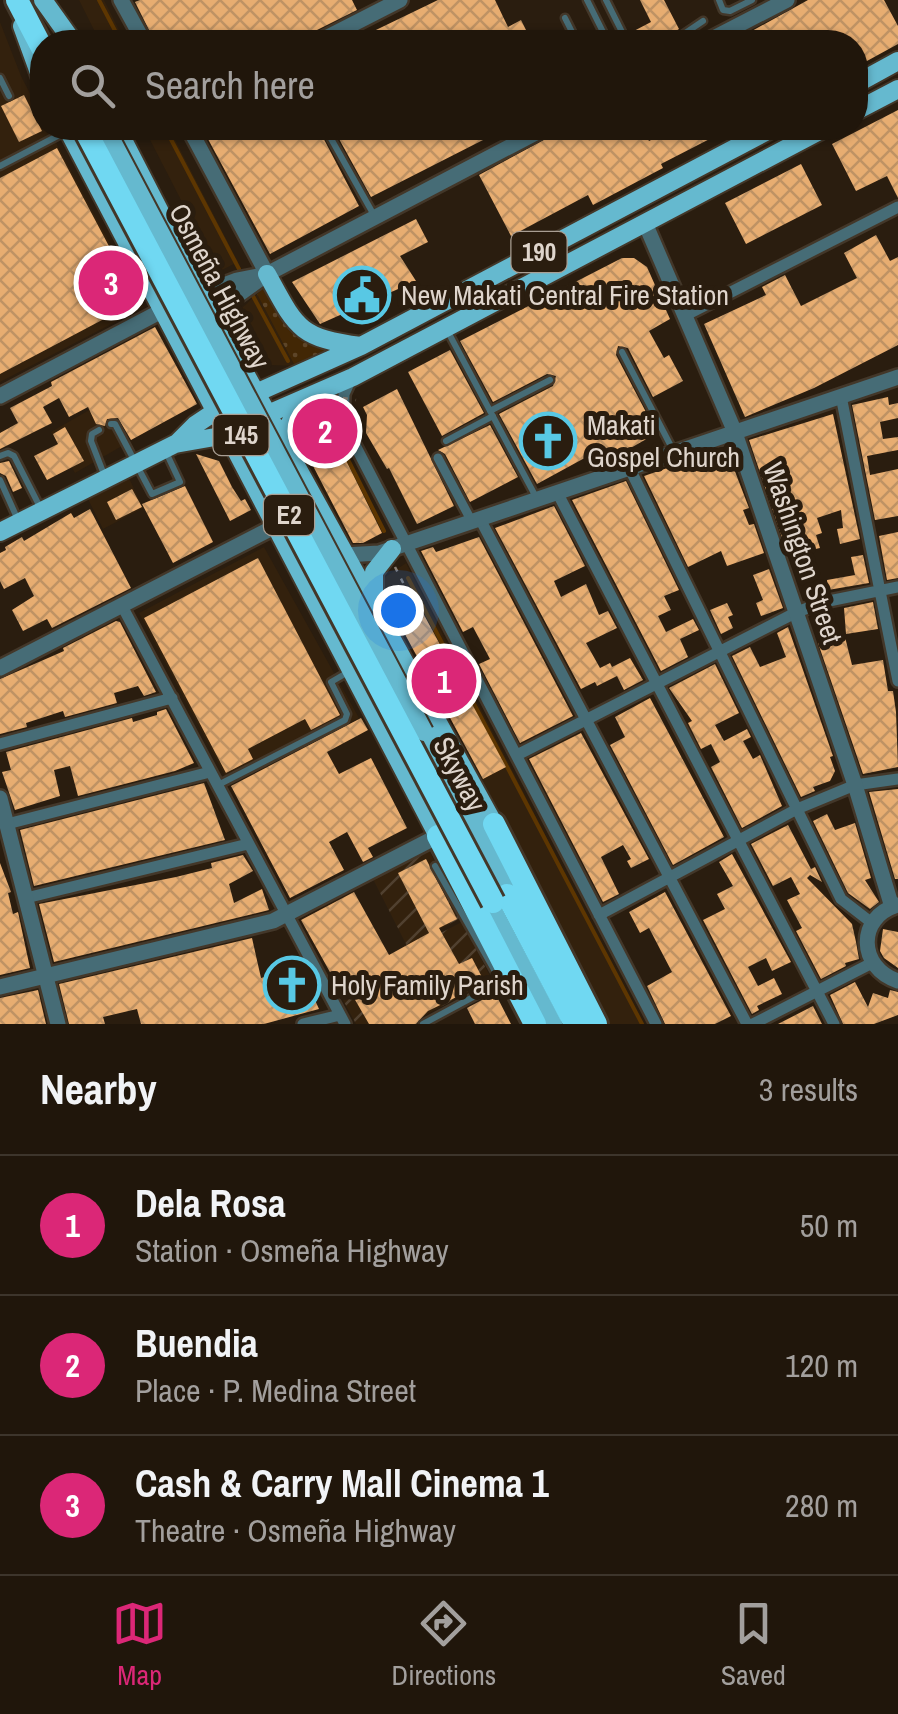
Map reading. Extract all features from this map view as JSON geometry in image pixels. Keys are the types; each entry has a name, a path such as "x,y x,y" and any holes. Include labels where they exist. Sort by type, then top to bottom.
{"highway":[{"path":"27,1 48,30"},
{"name":"Skyway","path":"81,140 556,1024"},
{"name":"Skyway","path":"110,140 576,1024"},
{"path":"494,824 596,1024"},
{"path":"446,836 451,848 446,869 535,1024"}],"main road":[{"path":"27,1 35,30"},
{"path":"27,1 32,30"},
{"path":"868,77 898,61"},
{"path":"868,105 898,89"},
{"name":"Osmeña Highway","path":"81,140 274,527 351,670 556,1024"},
{"name":"Osmeña Highway","path":"81,140 403,742 446,836"},
{"name":"Osmeña Highway","path":"110,140 583,1024"},
{"name":"Osmeña Highway","path":"123,140 289,454 494,824 513,892"},
{"name":"190","path":"0,532 170,446 216,411 361,346 750,140"},
{"name":"190","path":"170,446 202,441 267,412 323,395 802,140"},
{"path":"267,274 291,317 309,334 324,341 361,346"},
{"path":"289,454 290,424 323,395"},
{"path":"383,624 372,594 372,582 378,564 396,548"}],"street":[{"path":"122,0 138,30"},
{"path":"341,30 400,0"},
{"path":"725,30 766,5 787,0"},
{"path":"194,140 267,274"},
{"path":"176,334 214,315 267,274 522,140"},
{"path":"684,316 898,207"},
{"name":"Washington Street","path":"644,223 734,430 895,906"},
{"path":"0,396 164,310 237,280 267,274"},
{"path":"353,377 344,394 343,422 396,548 516,755 656,1024"},
{"path":"345,555 396,548 734,430 898,378"},
{"path":"841,396 898,682"},
{"path":"438,458 587,719 750,1024 872,963"},
{"path":"629,467 841,900 872,923"},
{"path":"556,492 834,1024"},
{"path":"0,668 274,527"},
{"path":"516,755 797,612 898,587"},
{"path":"121,604 152,649 172,698 342,1019 303,1024"},
{"path":"0,744 172,698"},
{"path":"7,824 210,772"},
{"path":"599,915 797,810 855,785 898,779"},
{"path":"0,798 58,1024"},
{"path":"0,987 286,916 446,836"},
{"path":"26,898 248,844"},
{"path":"895,906 872,923 866,943 872,963 887,977 898,980"}],"lane":[{"path":"587,0 602,30"},
{"path":"606,0 621,30"},
{"path":"718,0 724,10 730,11 752,0"},
{"path":"565,18 571,30"},
{"path":"689,30 702,21"},
{"path":"0,78 9,96"},
{"path":"0,166 51,140"},
{"path":"332,140 375,218"},
{"path":"446,329 537,499"},
{"path":"622,352 674,452"},
{"path":"446,441 550,380"},
{"path":"111,424 115,424 151,494 180,482 170,446"},
{"path":"99,430 90,441 105,478"},
{"path":"0,456 14,456 42,510"},
{"path":"0,480 19,522"},
{"path":"217,785 345,720 348,714 331,682 351,670"},
{"path":"422,1024 504,976 526,1024"}],"path":[{"path":"323,395 356,400"},
{"path":"396,548 413,602"}],"shaded area":[{"path":"79,0 104,0 119,30 94,30"},
{"path":"0,22 30,94 30,140 54,140 144,307 0,382"},
{"path":"150,140 175,140 238,262 218,272"},
{"path":"267,285 331,348 295,366 257,294"},
{"path":"257,294 295,366 270,365 254,356 230,319"},
{"path":"105,401 129,442 75,473 51,432"},
{"path":"128,476 143,508 103,529 87,497"},
{"path":"264,547 359,718 230,785 139,613"},
{"path":"406,563 642,1024 608,1024 437,692 387,604 378,582"},
{"path":"427,845 459,919 407,946 372,877"},
{"path":"462,922 492,980 408,1024 356,1024 336,987"}],"building":[{"path":"352,0 357,10 317,30 149,30 135,2"},
{"path":"438,0 495,0 508,27 521,20 526,30 376,30"},
{"path":"640,0 664,0 679,29 636,30 651,22"},
{"path":"808,0 884,0 898,26 898,44 868,60 868,30 754,30"},
{"path":"24,95 30,107 30,137 19,142 1,106"},
{"path":"898,110 898,198 887,176 856,191 832,144 840,140 868,140 868,125"},
{"path":"208,140 324,140 359,206 270,254"},
{"path":"340,140 483,140 371,197"},
{"path":"544,140 708,140 593,205 588,195 511,236 479,175"},
{"path":"57,148 138,301 0,374 0,178"},
{"path":"801,164 822,205 746,244 725,203"},
{"path":"416,219 428,242 400,256 416,281 320,324 292,282"},
{"path":"876,235 890,261 898,257 898,345 814,388 745,417 704,324 766,295 762,287 785,275 801,306 857,278 844,253"},
{"path":"622,258 634,258 647,267 670,319 649,331 664,358 669,355 683,381 653,397 628,348 618,346 616,355 657,433 599,466 592,454 537,484 499,414 553,386 556,376 547,374 493,402 460,341"},
{"path":"155,327 197,404 131,440 118,418 107,419 105,426 96,424 88,407 69,417 59,398 43,407 52,423 0,449 0,433 18,423 10,408"},
{"path":"450,350 484,413 442,436 408,372"},
{"path":"397,389 454,506 417,524 366,433 367,415 363,407"},
{"path":"888,397 889,405 898,403 898,418 880,422 883,439 898,437 898,450 867,456 870,475 898,469 898,516 875,520 852,405"},
{"path":"833,414 860,539 840,544 837,529 843,528 841,510 817,518 822,533 816,535 820,548 788,555 749,440"},
{"path":"325,418 382,533 363,543 353,543 312,464 331,453 315,423"},
{"path":"490,425 518,477 470,502 445,454 438,450"},
{"path":"65,427 84,461 47,480 34,456 58,444 53,434"},
{"path":"726,448 749,508 743,510 749,525 754,524 764,553 727,566 721,551 688,567 644,476"},
{"path":"196,454 219,461 241,501 245,499 251,510 230,521"},
{"path":"9,461 22,488 13,492 6,476 0,473 0,463"},
{"path":"626,481 679,590 664,596 671,610 658,616 666,632 693,619 699,630 680,639 688,657 661,671 572,500"},
{"path":"185,486 213,542 173,563 142,504"},
{"path":"132,489 142,507 116,520 107,502"},
{"path":"554,506 585,566 554,581 561,597 586,584 599,615 608,611 617,628 586,643 600,668 630,658 643,680 624,690 617,676 581,689 495,528"},
{"path":"90,509 131,588 52,628 47,619 23,631 12,610 34,596 25,578 4,589 0,581 0,553 22,537 24,541 71,513 74,518"},
{"path":"898,532 898,578 887,580 879,536"},
{"path":"479,537 573,716 520,743 479,664 490,659 473,627 463,632 421,551 433,547 436,552"},
{"path":"863,555 869,583 828,590 827,580 855,575 851,557"},
{"path":"258,558 340,715 311,730 305,719 248,749 253,759 226,773 144,618"},
{"path":"769,569 783,608 761,616 756,603 763,600 753,575"},
{"path":"416,600 506,767 483,779 393,612"},
{"path":"873,602 878,629 846,634 844,608"},
{"path":"727,603 733,615 728,617 733,628 721,634 710,610"},
{"path":"116,621 156,692 144,696 138,686 114,693 117,703 65,717 63,711 0,734 0,679 64,651 63,648"},
{"path":"788,627 835,771 830,781 801,797 732,656 750,647 760,667 786,657 777,633"},
{"path":"845,637 852,665 883,660 896,712 898,767 863,774 818,643"},
{"path":"715,664 739,713 715,725 724,741 747,729 751,737 743,741 753,759 760,755 782,806 742,828 711,767 720,762 711,744 701,749 688,723 692,721 669,688"},
{"path":"650,698 724,837 673,865 610,745 625,737 615,717"},
{"path":"166,709 194,763 78,796 70,766 54,770 60,796 15,810 2,772 11,770 6,752 132,718 133,722"},
{"path":"361,718 368,730 327,752 339,774 371,758 407,828 368,848 373,857 363,862 347,832 329,842 344,870 290,898 231,786"},
{"path":"581,733 649,859 631,868 623,845 601,857 619,894 603,902 529,759"},
{"path":"204,783 225,840 34,886 20,830"},
{"path":"898,789 898,879 895,879 869,792"},
{"path":"827,814 835,830 855,823 871,878 865,880 879,902 870,909 848,893 813,821"},
{"path":"788,825 822,882 810,875 807,878 852,924 856,942 859,959 821,979 796,931 802,928 787,900 800,894 791,877 773,886 751,844"},
{"path":"732,854 791,962 772,971 766,958 748,967 758,986 774,978 782,994 757,1006 759,1010 752,1014 703,920 725,909 717,894 733,886 719,862"},
{"path":"243,855 253,871 229,884 234,903 262,889 269,910 54,962 39,904 176,877"},
{"path":"426,859 457,919 439,928 459,964 472,958 485,983 428,1011 416,1024 369,1024 343,979 336,983 301,920 354,892 389,955 429,933 398,873"},
{"path":"0,863 11,892 8,893 13,914 18,912 30,968 0,975"},
{"path":"665,892 731,1016 715,1024 665,1024 647,986 672,972 649,928 640,933 629,912"},
{"path":"883,929 898,932 898,968 880,951"},
{"path":"252,938 261,978 300,967 319,1009 264,1024 141,1024 137,1009 103,1017 105,1024 69,1024 59,984"},
{"path":"855,982 868,1007 873,993 888,998 890,990 898,992 898,1015 874,1024 843,1024 830,995"},
{"path":"38,990 46,1024 0,1024 0,998"},
{"path":"495,993 511,1024 475,1024 467,1008"},
{"path":"813,1006 822,1024 778,1024"}],"waterway":[{"path":"99,0 115,30"},
{"path":"171,140 239,269"},
{"path":"253,296 288,361"},
{"path":"326,416 384,531"},
{"path":"408,578 642,1024"}],"place":[{"name":"Cash & Carry Mall Cinema 1","path":"111,283"},
{"name":"New Makati Central Fire Station","path":"362,295"},
{"name":"Buendia","path":"325,431"},
{"name":"Makati Gospel Church","path":"548,441"},
{"name":"Dela Rosa","path":"444,681"},
{"name":"Holy Family Parish","path":"292,985"}]}
